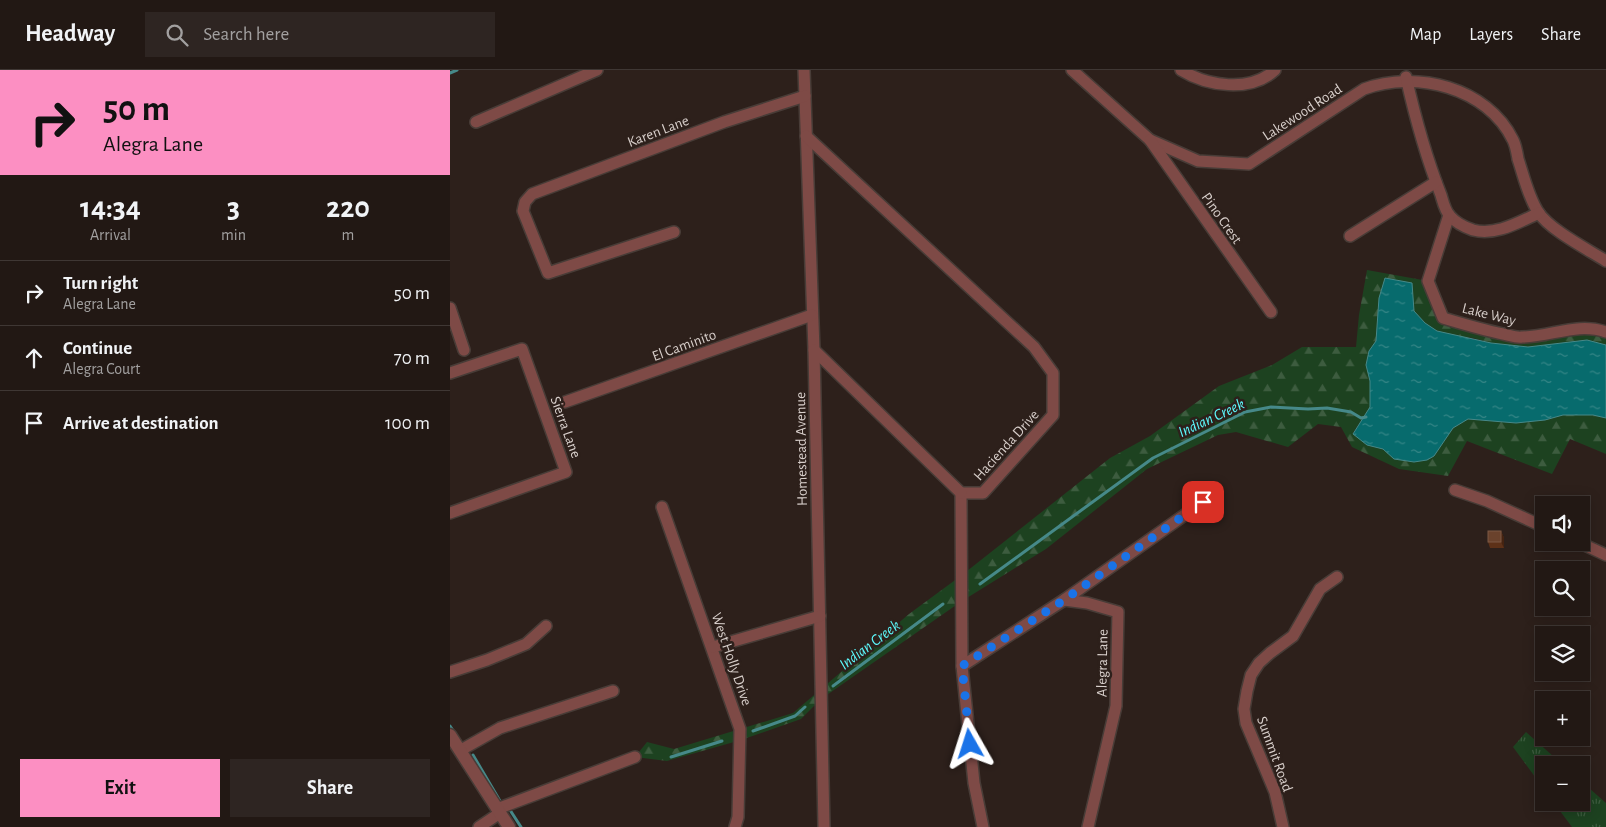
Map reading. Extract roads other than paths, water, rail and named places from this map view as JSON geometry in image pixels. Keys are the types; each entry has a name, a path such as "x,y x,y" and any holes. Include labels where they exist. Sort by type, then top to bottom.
{"street":[{"path":"476,122 597,70"},
{"name":"Homestead Avenue","path":"804,70 814,350 824,827"},
{"name":"Lakewood Road","path":"1072,70 1150,140 1198,161 1249,164 1384,75 1427,79 1457,87 1476,96 1492,110 1513,140 1528,193 1539,213 1562,233 1606,261"},
{"path":"1181,70 1195,78 1224,85 1241,84 1257,80 1275,70"},
{"path":"1406,77 1415,114 1448,215 1465,227 1485,231 1511,226 1539,213"},
{"name":"Karen Lane","path":"674,232 548,273 524,211 525,202 532,194 706,129 805,96"},
{"name":"Hacienda Drive","path":"806,136 1034,347 1053,373 1053,415 983,493 961,493 962,666 974,783 983,827"},
{"name":"Pino Crest","path":"1150,140 1270,312"},
{"path":"1350,236 1436,182"},
{"name":"Lake Way","path":"1448,215 1428,281 1443,318 1520,338 1570,328 1596,328 1606,332"},
{"path":"450,308 464,350"},
{"name":"El Caminito","path":"565,402 812,314"},
{"name":"Sierra Lane","path":"450,373 522,348 566,472 450,513"},
{"path":"814,350 961,493"},
{"path":"1455,490 1487,501 1535,523"},
{"path":"962,666 1064,600 1203,502"},
{"name":"West Holly Drive","path":"662,507 713,647 740,729 738,817 735,827"},
{"path":"1590,548 1606,555"},
{"name":"Summit Road","path":"1283,827 1275,792 1246,723 1244,709 1247,691 1251,675 1259,663 1293,636 1320,589 1337,577"},
{"name":"Alegra Lane","path":"1064,600 1087,603 1118,612 1116,706 1088,827"},
{"path":"713,647 820,616"},
{"path":"450,672 487,660 526,644 546,626"},
{"path":"460,750 500,728 613,691"},
{"path":"450,735 509,827"},
{"path":"479,827 499,811 635,757"}],"water":[{"path":"1385,278 1412,283 1414,311 1425,323 1437,331 1491,343 1528,347 1587,340 1606,345 1606,418 1593,415 1563,415 1545,420 1516,423 1468,419 1453,428 1434,456 1427,460 1414,462 1394,459 1383,449 1367,445 1353,434 1370,407 1370,381 1366,365 1369,351 1376,341 1379,298"}],"waterway":[{"path":"450,73 457,70"},
{"name":"Indian Creek","path":"980,584 1153,458 1245,412 1271,407 1327,408 1351,412 1361,418 1366,417"},
{"name":"Indian Creek","path":"833,686 943,604"},
{"name":"Indian Creek","path":"753,731 795,716 805,707"},
{"name":"Indian Creek","path":"450,726 454,732"},
{"name":"Indian Creek","path":"671,757 722,741"},
{"name":"Indian Creek","path":"473,755 500,801"},
{"path":"510,810 521,827"}]}
